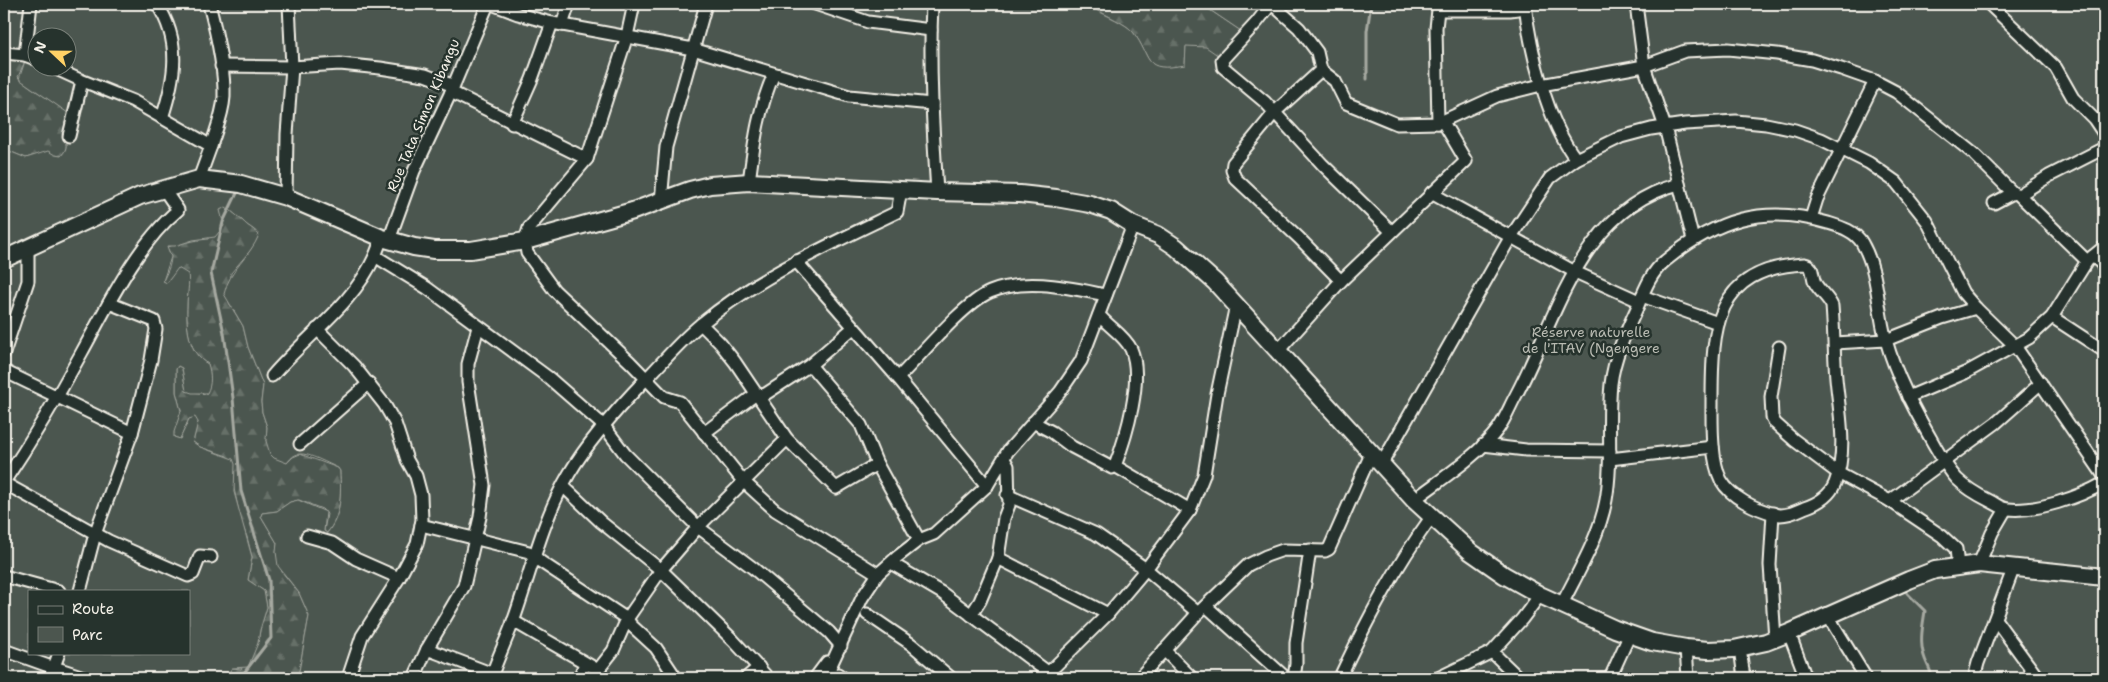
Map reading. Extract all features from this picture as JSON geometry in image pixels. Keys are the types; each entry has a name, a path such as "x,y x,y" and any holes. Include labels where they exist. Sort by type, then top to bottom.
{"highway":[{"path":"4,259 140,196 163,188 199,180 241,184 286,196 386,239 414,247 434,250 471,250 525,241 633,211 710,185 749,182 937,192 1020,194 1056,198 1090,204 1111,211 1133,225 1158,235 1176,247 1215,282 1414,500 1471,552 1504,575 1540,596 1630,634 1652,642 1686,648 1708,650 1740,648 1782,636 1935,570 1958,566 1979,564 2014,567 2102,580"}],"street":[{"path":"25,55 31,4"},
{"path":"157,4 169,27 174,52 174,72 162,118"},
{"path":"199,180 221,116 224,96 210,4"},
{"path":"286,196 287,134 292,67 289,4"},
{"path":"490,4 518,14 557,24 693,48 774,74 856,97 932,104"},
{"name":"Rue Tata Simon Kibangu","path":"272,376 290,355 356,289 386,239 414,171 490,4"},
{"path":"512,124 557,24 569,4"},
{"path":"634,4 627,36 586,159 529,228 525,241 527,253 554,290 664,397 680,402 743,481 775,510 878,574"},
{"path":"661,200 666,147 706,4"},
{"path":"815,4 868,22 931,30"},
{"path":"932,4 932,104 937,192"},
{"path":"1392,231 1323,165 1275,112 1223,67 1222,60 1271,4 1299,28 1317,52 1321,70 1334,81 1346,103 1397,124 1441,122 1497,96 1541,85 1644,66 1685,50 1728,50 1777,54 1812,60 1875,81 1896,92 1934,120 2090,258 2104,266"},
{"path":"1636,4 1644,66 1664,127 1693,240"},
{"path":"1989,4 2056,68 2073,98 2094,119 2104,134"},
{"path":"1278,351 1341,281 1466,161 1441,122 1436,28 1438,10 1510,10 1526,6 1541,85 1568,148 1576,159"},
{"path":"4,53 28,56"},
{"path":"220,66 292,67 340,64 425,74 512,124 586,159"},
{"path":"1321,70 1275,112 1233,163 1232,170 1235,178 1299,238 1341,281"},
{"path":"749,182 757,124 764,96 774,74"},
{"path":"76,78 133,101 211,146"},
{"path":"69,136 82,81"},
{"path":"1811,218 1817,199 1875,81"},
{"path":"1139,678 1202,609 1248,565 1283,550 1325,551 1329,549 1376,459 1510,238 1550,178 1576,159 1621,137 1664,127 1710,121 1766,124 1795,130 1869,163 1896,182 1927,221 1963,293 2015,346 2104,476"},
{"path":"1994,203 2016,194 2104,148"},
{"path":"1414,500 1483,445 1498,428 1527,373 1575,272 1588,250 1620,213 1639,199 1662,188 1678,184"},
{"path":"163,188 178,210 165,221 144,246 109,303 33,439 4,482 95,534 188,576 195,571 200,556 211,557"},
{"path":"427,649 492,676 513,621 549,514 584,451 623,402 647,379 668,353 701,324 739,296 796,261 897,212 901,190"},
{"path":"1431,193 1575,272 1641,299 1718,323"},
{"path":"1561,606 1599,528 1606,500 1610,455 1611,384 1623,340 1650,279 1660,265 1693,240 1749,216 1792,215 1811,218 1840,226 1861,240 1873,270 1886,340 1908,397 1943,462 1971,491 2006,509 2029,508 2087,494 2104,483"},
{"path":"825,678 862,598 878,574 896,557 919,540 934,534 987,486 1004,459 1060,392 1081,361 1133,225"},
{"path":"1908,397 1966,373 2029,338 2052,317 2090,258 2104,247"},
{"path":"4,353 28,281 28,248"},
{"path":"375,256 427,288 549,378 604,426 625,454 698,527 753,568 829,632 841,646"},
{"path":"796,261 898,378 987,486"},
{"path":"1804,264 1809,265 1813,270 1814,282 1828,298 1832,306 1842,451 1835,485 1822,500 1789,513 1773,514 1762,511 1743,501 1727,488 1721,479 1713,447 1712,369 1718,323 1728,299 1738,286 1755,274 1772,268 1804,264"},
{"path":"898,378 969,306 990,292 1003,288 1038,284 1063,286 1106,295"},
{"path":"80,590 95,534 132,433 151,360 156,329 154,321 109,303"},
{"path":"896,566 942,593 1046,676 1108,614 1190,510 1204,475 1217,394 1236,305"},
{"path":"1835,343 1886,340 1942,318 1976,308"},
{"path":"1099,315 1115,330 1131,350 1136,382 1123,446 1115,466"},
{"path":"2052,317 2104,351"},
{"path":"701,324 720,343 786,439 836,488 877,464"},
{"path":"414,678 427,649 464,586 475,539 484,485 468,382 468,364 478,327"},
{"path":"704,433 756,394 764,395 810,365 853,328"},
{"path":"316,329 338,349 369,383 395,423 406,460 416,476 421,495 421,525 417,544 400,578 362,636 348,678"},
{"path":"1779,348 1771,397 1772,417 1783,431 1838,473 1890,501 1942,536 1956,549 1958,566"},
{"path":"810,365 861,426 877,464 919,540"},
{"path":"4,371 132,433"},
{"path":"1890,501 1996,423 2041,382"},
{"path":"300,444 369,383"},
{"path":"1033,422 1052,432 1072,447 1112,468 1115,466 1190,510"},
{"path":"513,621 601,674 627,619 661,570 698,527 786,439"},
{"path":"1483,445 1526,450 1610,455 1713,447"},
{"path":"971,615 980,601 998,558 1004,518 1009,505 1008,466 1004,459"},
{"path":"563,486 601,522 661,570 768,678"},
{"path":"1008,495 1096,534 1202,609 1286,678"},
{"path":"1979,564 1992,533 2006,509"},
{"path":"1773,514 1770,565 1782,636 1806,678"},
{"path":"1341,678 1378,598 1406,552 1432,516"},
{"path":"421,525 534,554 541,562 627,619 656,648 676,678"},
{"path":"306,536 332,544 356,559 400,578"},
{"path":"1294,678 1296,643 1310,550"},
{"path":"998,558 1108,614"},
{"path":"1974,678 2014,567"},
{"path":"4,576 56,590"},
{"path":"1438,678 1492,652 1540,596"},
{"path":"867,614 911,644 951,678"},
{"path":"1828,616 1866,678"},
{"path":"1995,619 2038,678"},
{"path":"1610,678 1630,634"},
{"path":"814,678 841,646"},
{"path":"1686,648 1688,678"},
{"path":"1740,648 1744,678"},
{"path":"4,650 53,671 87,678"},
{"path":"1164,650 1192,678"},
{"path":"1492,652 1519,678"},
{"path":"53,671 59,654"},
{"path":"579,678 586,664"},
{"path":"746,678 759,667"}],"green space":[{"name":"Réserve naturelle de l'ITAV (Ngengere","path":"4,4 1094,4 1096,10 1121,23 1133,32 1154,65 1171,67 1185,65 1186,46 1206,47 1219,56 1241,31 1201,4 2104,4 2104,678 301,678 299,671 309,616 299,593 278,566 277,543 261,516 262,513 277,511 290,502 298,500 326,512 324,531 327,533 336,519 340,504 340,471 338,468 319,459 304,454 296,455 287,463 274,458 270,454 266,441 267,427 262,412 263,385 248,347 243,326 224,294 230,278 259,235 226,207 220,210 224,226 215,237 167,246 171,257 163,281 167,283 178,268 188,274 188,330 192,346 201,359 208,364 210,375 210,386 207,393 192,393 186,391 182,368 178,366 176,369 176,392 181,411 174,437 180,439 189,419 195,417 198,422 193,442 200,447 233,459 235,464 234,492 252,557 248,580 264,591 267,607 258,643 248,667 232,668 225,678 4,678 4,316 11,291 4,287 4,149 26,158 48,151 61,156 66,148 64,129 68,113 19,79 25,61 4,58"},
{"path":"1094,4 1201,4 1241,31 1219,56 1186,47 1185,66 1161,67 1154,65 1150,61 1130,29 1096,9"},
{"path":"4,58 25,61 18,77 68,113 64,129 66,148 61,156 41,153 26,158 4,149"},
{"path":"226,207 259,235 255,245 231,273 229,303 243,326 248,347 263,385 261,402 267,427 266,441 287,463 293,457 300,454 338,468 340,471 340,504 336,519 327,533 324,531 327,514 322,509 299,500 290,502 277,511 262,513 261,516 277,543 276,552 282,572 299,593 309,616 299,671 301,678 225,678 232,668 241,669 258,643 267,607 264,591 248,580 252,557 241,521 227,456 200,447 193,442 198,422 189,419 180,439 174,437 173,432 181,411 176,392 176,369 178,366 182,368 186,391 206,394 210,383 210,375 208,364 201,359 192,346 188,330 188,274 166,283 163,281 171,259 166,247 208,239 220,209"}],"waterway":[{"path":"1367,79 1367,31 1371,4"},
{"path":"239,189 223,222 211,273 224,333 233,398 241,491 269,580 271,638 240,678"},
{"path":"1908,585 1907,593 1925,611 1922,645 1932,678"}]}
